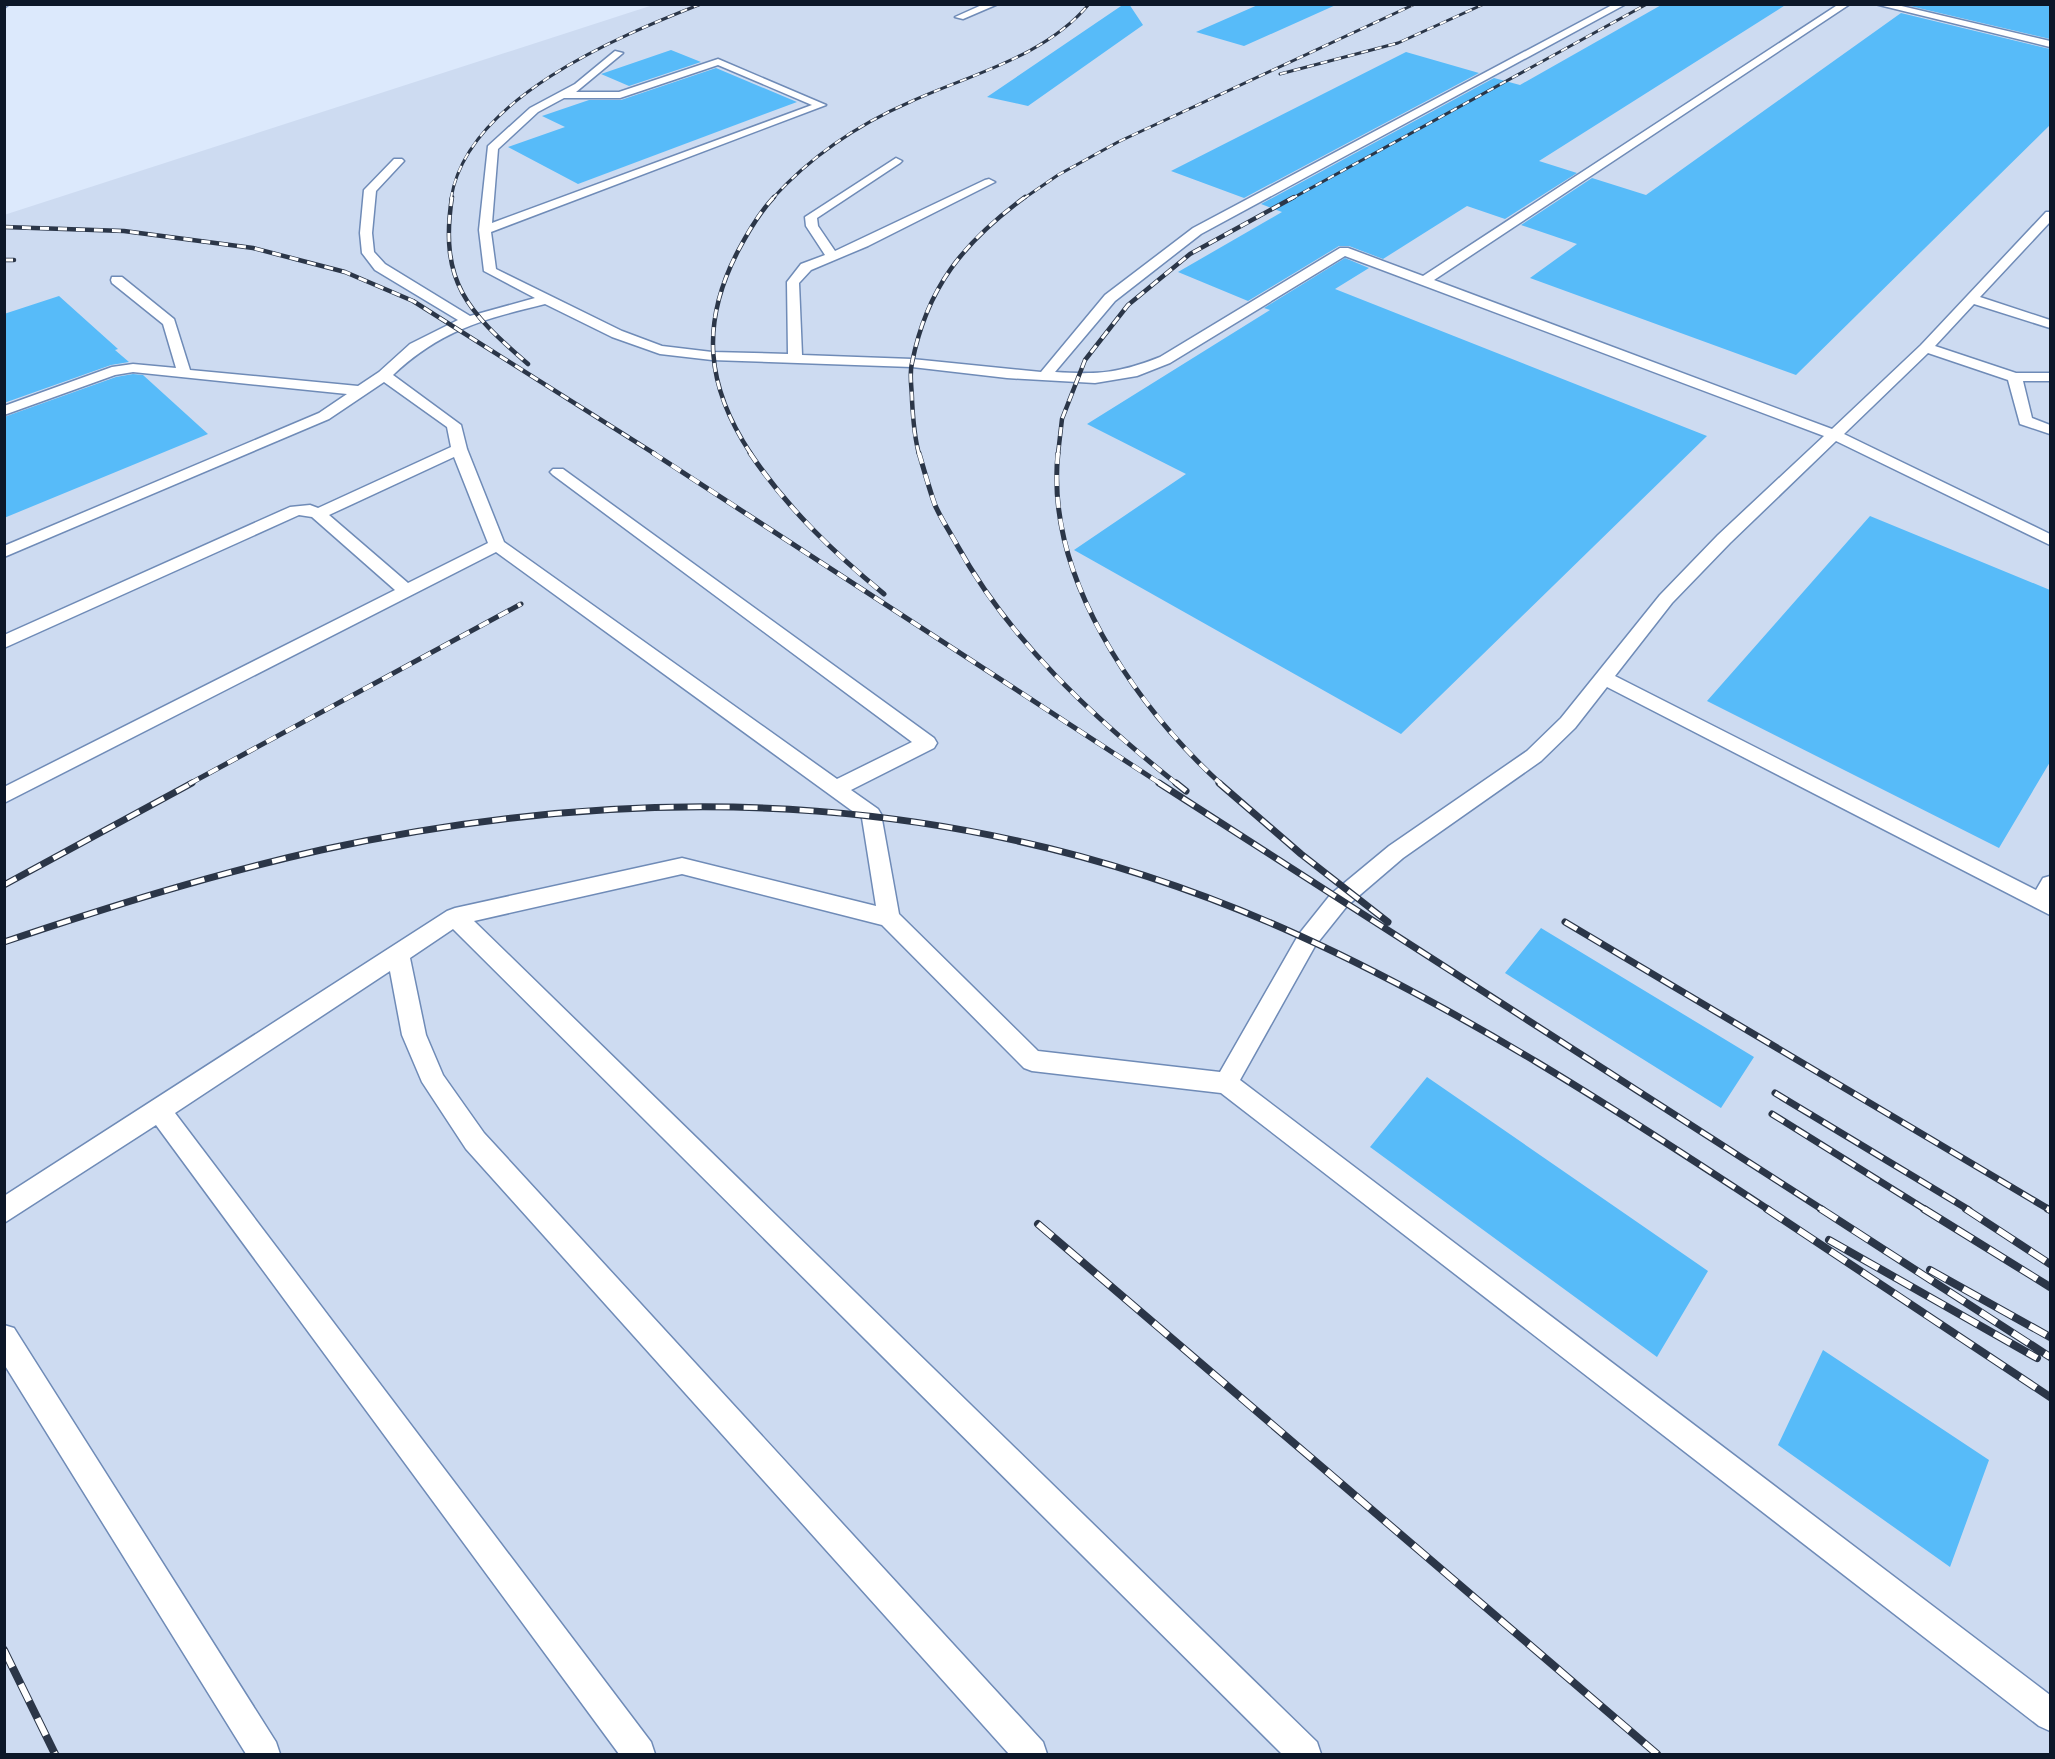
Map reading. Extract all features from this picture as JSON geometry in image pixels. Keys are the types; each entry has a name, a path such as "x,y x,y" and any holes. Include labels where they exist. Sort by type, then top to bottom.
{"lane":[{"path":"960,17 994,4"},
{"path":"1044,377 1110,298 1197,231 1622,4"},
{"path":"1423,282 1846,4"},
{"path":"1879,4 2050,44"},
{"path":"618,53 579,86 534,110 492,148 485,230 490,272 617,334 660,350 712,356 912,363 1044,377 1115,377 1150,367 1344,251 1833,434 2050,540"},
{"path":"485,230 820,105 718,62 620,95 562,95"},
{"path":"398,161 370,190 366,233 368,253 380,267 468,321"},
{"path":"832,256 812,226 811,217 896,161"},
{"path":"795,358 793,282 806,267 989,182"},
{"path":"1226,1083 1307,940 1339,900 1396,852 1534,756 1568,723 1605,678 1632,639 1666,599 1724,539 1926,348 2050,215"},
{"path":"117,280 169,322 184,372"},
{"path":"4,552 324,416 384,375 415,347 468,321 548,299"},
{"path":"1972,299 2050,324"},
{"path":"1926,348 2015,377 2050,377"},
{"path":"4,411 112,371 133,368 361,391"},
{"path":"384,375 454,425 459,449 497,545 871,814 890,918"},
{"path":"2015,377 2025,421 2050,430"},
{"path":"318,514 459,449"},
{"path":"558,472 927,743 835,789"},
{"path":"4,642 296,510 309,510 318,514 407,591"},
{"path":"4,796 497,545"},
{"path":"1605,678 2047,897"},
{"path":"6,1208 455,917 682,866 890,918 1032,1061 1226,1083 2050,1715"},
{"path":"455,917 1305,1755"},
{"path":"398,954 414,1035 434,1082 475,1141 1031,1755"},
{"path":"159,1110 639,1755"},
{"path":"4,1338 264,1755"}],"shaded area":[{"path":"653,5 2050,5 2050,1754 5,1754 4,215"}],"building":[{"path":"1124,4 1129,4 1143,25 1028,106 987,97"},
{"path":"1260,4 1338,4 1244,46 1196,32"},
{"path":"1663,4 1787,4 1539,161 1577,173 1505,219 1467,206 1383,259 1349,246 1339,246 1248,301 1178,272 1282,212 1261,204 1494,78 1520,85"},
{"path":"1912,4 2050,4 2050,39 1910,6"},
{"path":"1901,13 2050,49 2050,125 1796,375 1530,278 1577,244 1521,225 1592,178 1646,195"},
{"path":"671,50 701,62 629,86 601,74"},
{"path":"1406,52 1479,73 1244,198 1171,171"},
{"path":"716,68 797,102 578,184 508,147 565,127 542,116 589,100 621,100"},
{"path":"1345,258 1369,268 1335,289 1707,436 1401,734 1074,550 1186,474 1087,424 1270,310 1264,308"},
{"path":"59,296 118,349 115,350 129,362 111,365 4,403 4,314"},
{"path":"143,375 208,434 4,518 4,417 116,377"},
{"path":"1870,516 2050,590 2050,762 1999,848 1707,701"},
{"path":"1541,928 1754,1057 1721,1108 1505,973"},
{"path":"1427,1077 1708,1271 1657,1357 1370,1147"},
{"path":"1823,1350 1989,1460 1950,1567 1778,1445"}],"railway":[{"path":"451,199 463,163 485,131 515,102 551,76 590,53 667,17 701,4"},
{"path":"772,199 819,155 853,131 890,111 1029,51 1051,38 1089,4"},
{"path":"1023,199 1058,175 1118,142 1415,4"},
{"path":"1280,74 1398,43 1484,4"},
{"path":"1291,199 1647,4"},
{"path":"452,197 449,226 450,252 454,273 462,293 489,328 528,364"},
{"path":"751,454 736,429 717,379 713,354 714,329 718,304 738,251 754,223 774,197"},
{"path":"919,454 914,427 911,372 927,311 938,289 966,250 1003,214 1025,197"},
{"path":"1058,454 1062,419 1085,360 1128,305 1190,254 1294,197"},
{"path":"4,227 124,231 253,248 345,272 413,301 655,454"},
{"path":"4,260 14,260"},
{"path":"653,453 1161,784"},
{"path":"750,453 795,511 847,562 884,594"},
{"path":"919,453 940,515 978,580 1002,613 1055,675 1084,704 1177,784"},
{"path":"1058,454 1058,499 1066,545 1081,591 1102,635 1128,677 1157,716 1188,752 1221,784"},
{"path":"189,784 521,604"},
{"path":"4,885 192,783"},
{"path":"1159,783 1823,1210"},
{"path":"1176,783 1186,791"},
{"path":"1219,783 1301,854 1388,922"},
{"path":"4,942 201,880 321,850 446,827 571,812 694,807 817,811 938,826 1059,851 1179,887 1298,935 1420,996 1538,1063 1769,1210"},
{"path":"1565,922 2050,1210 2048,1209"},
{"path":"1775,1093 1969,1210"},
{"path":"1772,1114 1926,1210"},
{"path":"1767,1209 2050,1397"},
{"path":"1821,1209 2050,1357"},
{"path":"1924,1209 2050,1287"},
{"path":"1966,1209 2050,1264"},
{"path":"1038,1224 1657,1754"},
{"path":"1829,1240 2037,1358"},
{"path":"1930,1270 2050,1337"},
{"path":"4,1650 55,1754"}]}
